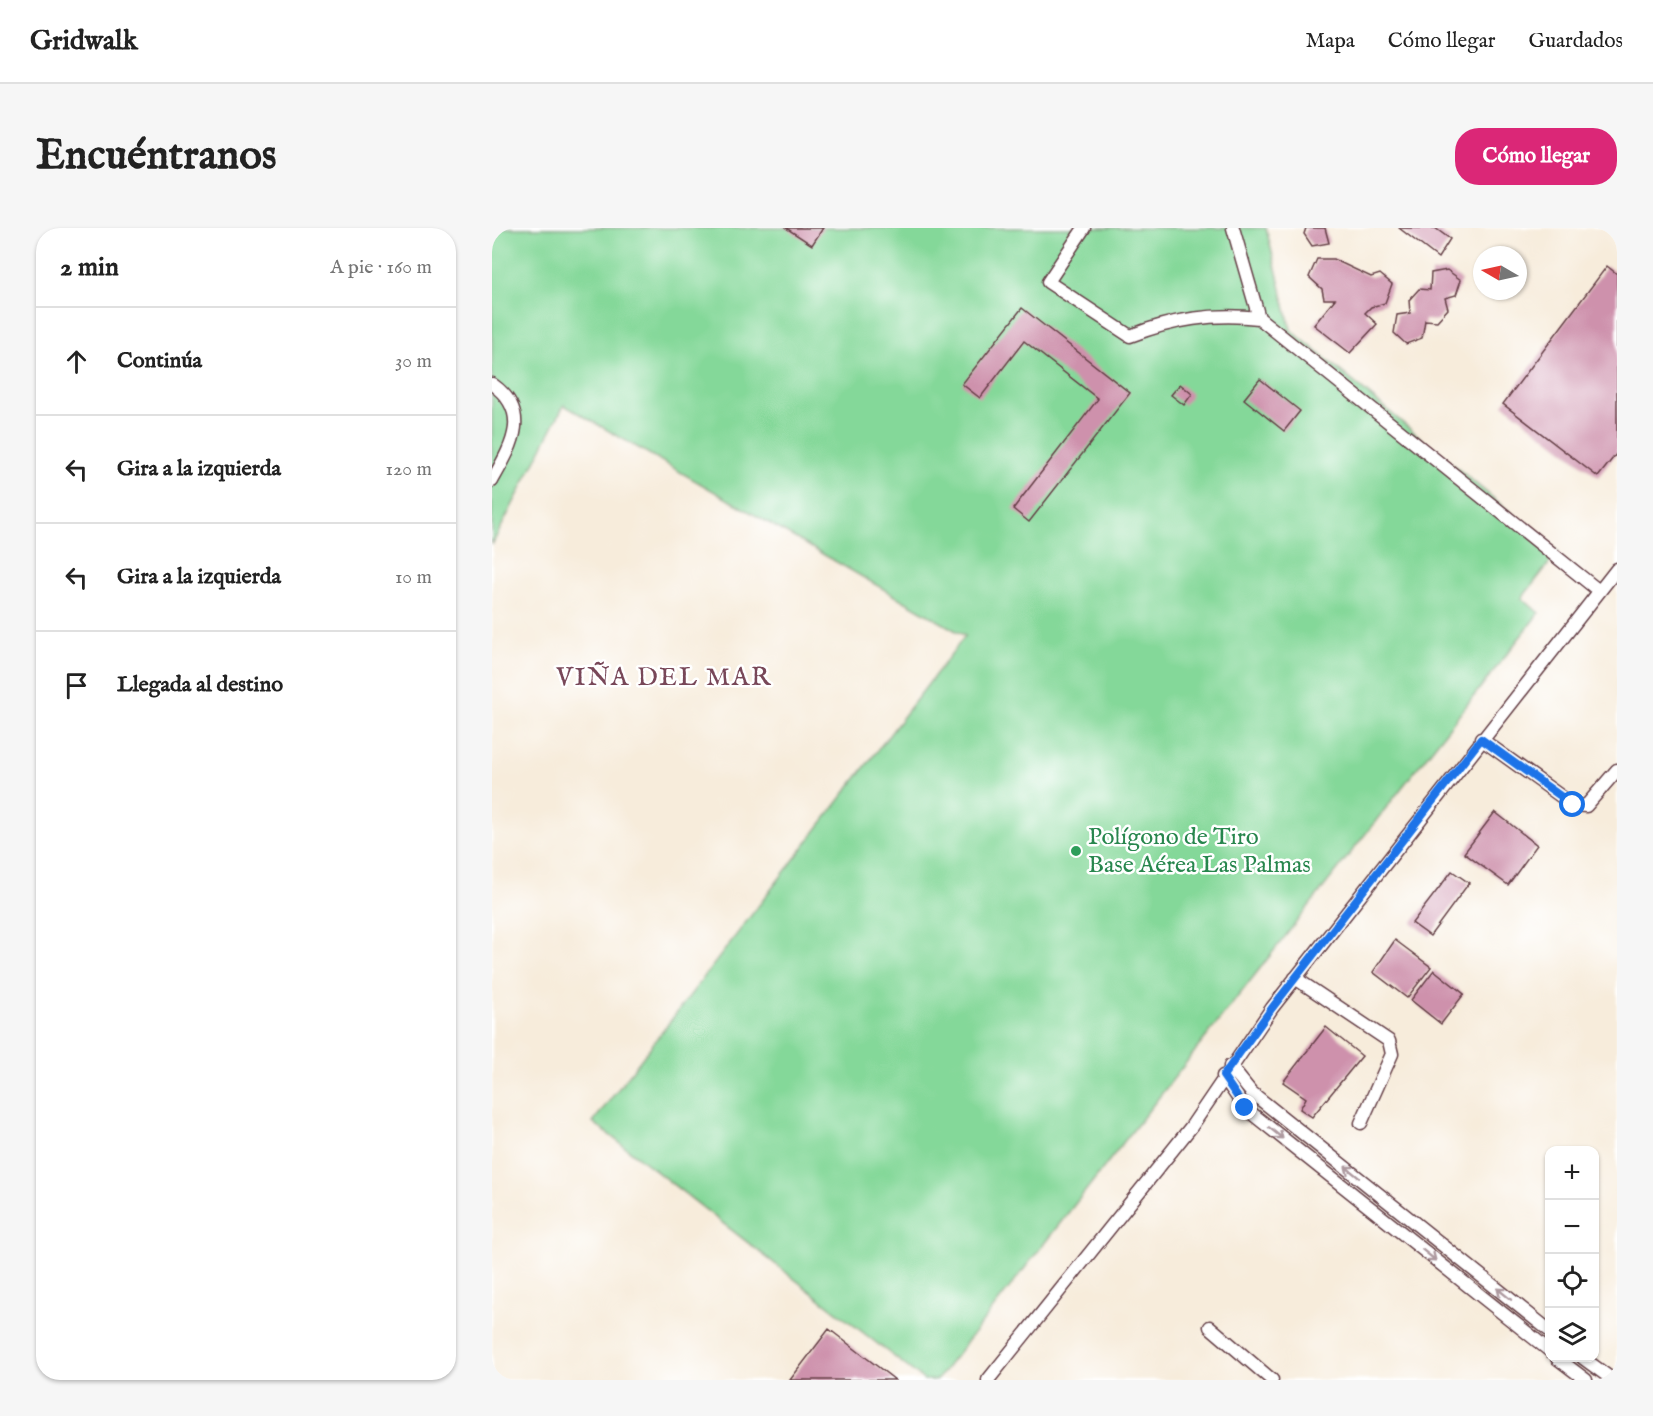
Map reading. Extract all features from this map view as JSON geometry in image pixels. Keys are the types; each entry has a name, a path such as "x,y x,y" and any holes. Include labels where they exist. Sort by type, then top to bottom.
{"lane":[{"path":"1084,228 1048,282 1130,336 1192,318 1236,316 1259,318 1599,591"},
{"path":"1233,228 1259,318"},
{"path":"492,384 509,399 515,420 511,447 492,481"},
{"path":"988,1380 1191,1127 1227,1071 1295,978 1617,569"},
{"path":"1481,739 1579,807 1586,806 1617,770"},
{"path":"1295,978 1389,1041 1392,1054 1360,1123"},
{"path":"1227,1071 1545,1327"},
{"path":"1227,1071 1245,1108 1545,1347"},
{"path":"1472,1290 1481,1276"},
{"path":"1210,1327 1272,1380"},
{"path":"1571,1362 1586,1380"},
{"path":"1588,1362 1613,1380"}],"green space":[{"name":"Polígono de Tiro Base Aérea Las Palmas","path":"492,228 1266,228 1291,330 1558,552 1522,598 1539,613 937,1380 924,1380 593,1122 965,636 564,405 492,545"}],"building":[{"path":"786,228 823,228 812,245"},
{"path":"1306,228 1325,228 1329,243 1312,246 1304,234"},
{"path":"1399,228 1435,228 1450,239 1438,258"},
{"path":"1317,259 1333,259 1371,277 1380,274 1392,284 1385,303 1371,307 1365,313 1377,324 1350,353 1314,325 1335,299 1324,299 1322,289 1309,277"},
{"path":"1607,266 1617,274 1617,453 1598,477 1503,404"},
{"path":"1447,270 1461,280 1456,295 1445,298 1448,309 1437,321 1425,320 1422,338 1406,344 1394,333 1397,315 1410,313 1409,300 1419,289 1430,290 1431,273"},
{"path":"1022,308 1130,393 1029,522 1013,509 1098,399 1024,341 980,398 962,384"},
{"path":"1260,379 1300,411 1284,431 1244,399"},
{"path":"1180,384 1192,394 1184,405 1171,395"},
{"path":"1495,812 1537,845 1508,885 1464,853"},
{"path":"1452,871 1469,883 1430,936 1412,923"},
{"path":"1395,940 1431,967 1407,998 1373,972"},
{"path":"1434,970 1464,994 1441,1024 1411,1000"},
{"path":"1326,1027 1362,1056 1312,1117 1300,1109 1306,1098 1283,1082"},
{"path":"829,1329 895,1380 790,1380"}],"place":[{"name":"Polígono de Tiro Base Aérea Las Palmas","path":"1076,851"}],"district":[{"name":"VIÑA DEL MAR","path":"664,677"}],"route":[{"path":"1245,1108 1223,1076 1272,1008 1481,739 1501,751 1573,805"}]}
